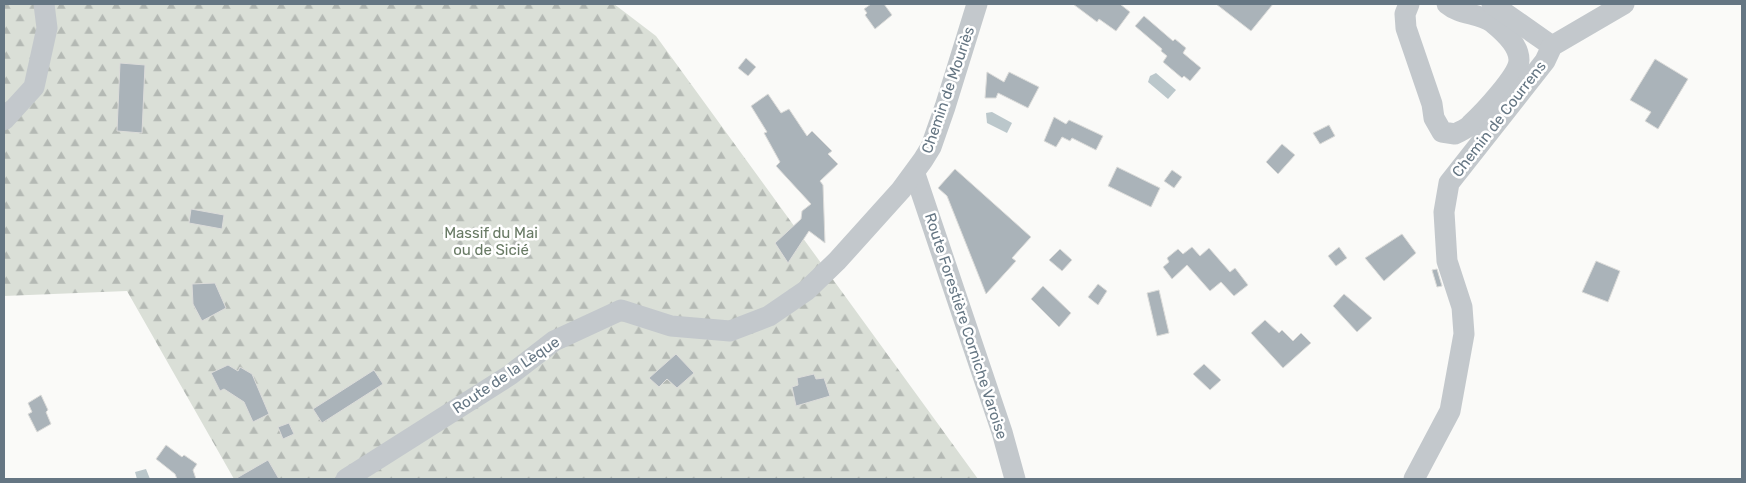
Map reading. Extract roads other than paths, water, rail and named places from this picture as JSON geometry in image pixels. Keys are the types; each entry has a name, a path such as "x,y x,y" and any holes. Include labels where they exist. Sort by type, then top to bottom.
{"street":[{"path":"4,120 34,87 47,28 44,4"},
{"name":"Chemin de Mouriès","path":"915,174 931,147 977,4"},
{"path":"1408,4 1405,14 1406,28 1432,104 1434,118 1442,132 1455,134 1470,126 1514,75 1519,61 1518,50 1506,35 1491,22 1454,10 1447,4"},
{"name":"Chemin de Courrens","path":"1492,4 1552,46"},
{"name":"Chemin de Courrens","path":"1414,479 1450,410 1464,334 1462,307 1447,261 1444,212 1449,183 1545,62 1552,46 1624,4"},
{"name":"Route Forestière Corniche Varoise","path":"915,174 1002,432 1015,479"},
{"name":"Route de la Lèque","path":"346,479 510,375 554,341 621,310 671,326 730,331 769,316 807,290 825,273 915,174"},
{"path":"1002,432 1032,479"}],"park label":[{"name":"Massif du Mai ou de Sicié","path":"491,242"}]}
